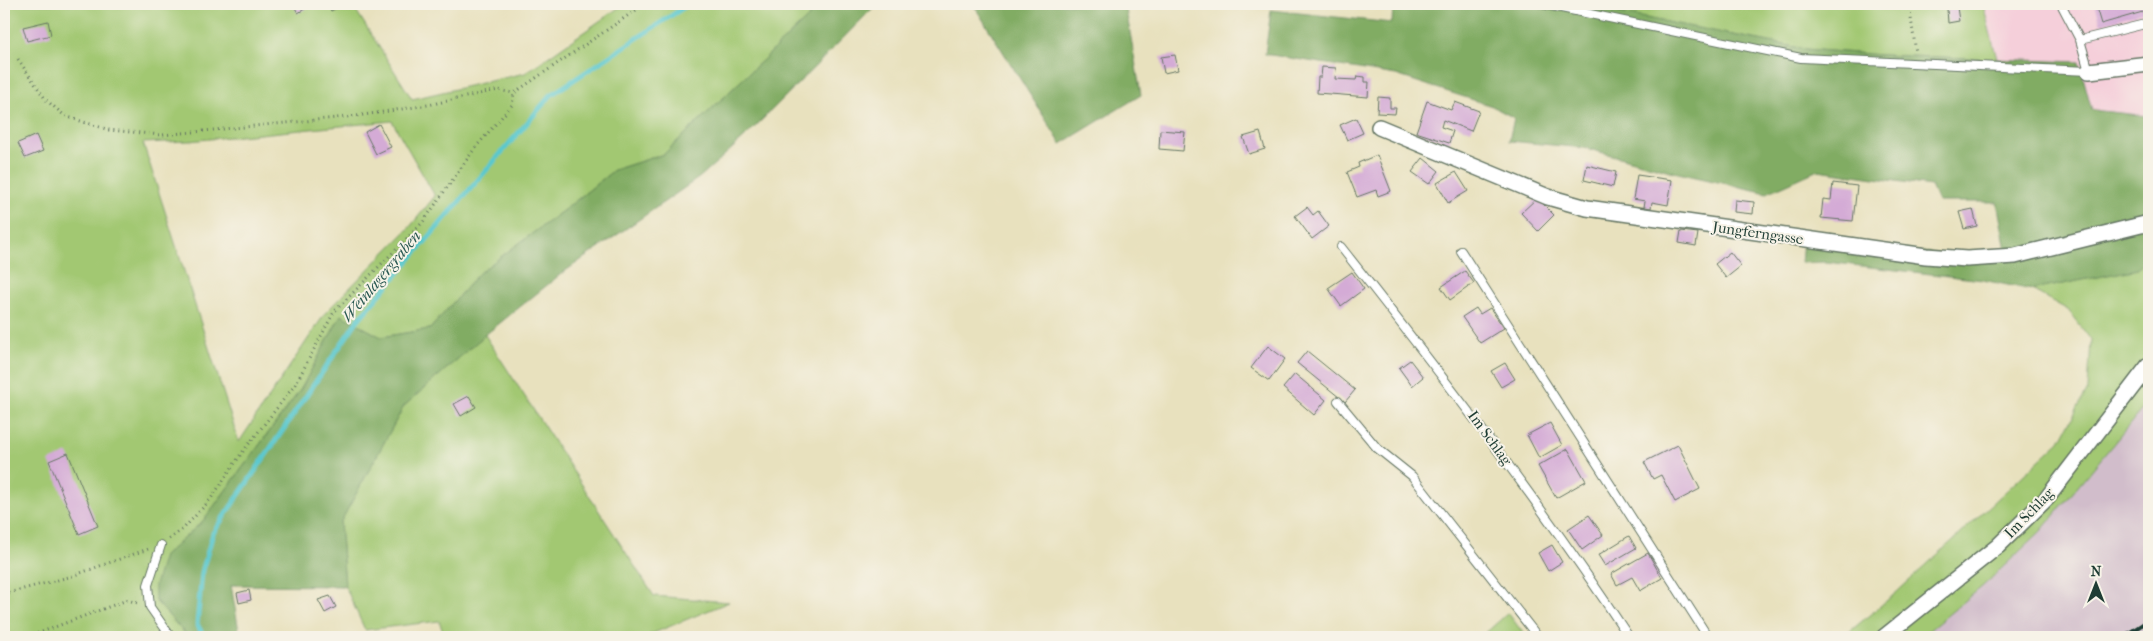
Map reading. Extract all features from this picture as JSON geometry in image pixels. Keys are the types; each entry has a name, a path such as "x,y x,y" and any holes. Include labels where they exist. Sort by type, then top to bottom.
{"street":[{"path":"2089,71 2149,64"},
{"name":"Jungferngasse","path":"1379,127 1548,197 1586,208 1926,256 1967,259 2015,256 2149,223"},
{"name":"Im Schlag","path":"1884,637 1998,546 2046,498 2149,365"}],"lane":[{"path":"1542,4 1801,58 2089,71 2080,40 2061,4"},
{"path":"2080,40 2149,23"},
{"name":"Im Schlag","path":"1341,246 1474,418 1572,551 1629,637"},
{"path":"1461,250 1708,637"},
{"path":"1338,401 1377,448 1412,476 1538,637"},
{"path":"161,545 148,585 150,608 171,637"}],"path":[{"path":"18,59 46,100 65,116 109,130 162,135 357,116 428,105 498,90 514,93 645,4"},
{"path":"1909,4 1918,64"},
{"path":"4,594 69,577 161,545 183,529 210,500 241,454 295,385 334,312 423,222 475,148 512,105 514,93"},
{"path":"28,637 127,600 150,608"}],"shaded area":[{"path":"1983,4 2149,4 2149,116 2092,111 2079,62 1997,59"},
{"path":"2149,401 2149,637 1921,637 1983,586 2041,531"}],"green space":[{"path":"4,4 352,4 412,99 525,73 624,4 822,4 664,154 614,170 568,207 479,273 430,329 381,337 341,315 301,389 203,521 164,556 155,600 188,637 4,637","holes":["392,121 435,196 409,228 326,312 239,442 143,143 189,141"]},
{"path":"822,4 877,4 745,137 700,177 561,274 485,335 404,406 340,523 345,586 231,585 240,637 188,637 155,600 155,585 164,556 203,521 301,389 341,315 381,337 430,329 479,273 568,207 614,170 664,154"},
{"path":"973,4 1125,4 1141,95 1061,144"},
{"path":"1393,4 1574,4 1805,49 1880,55 2079,62 2092,110 2149,116 2149,254 2138,269 2032,290 1983,280 1826,262 1801,263 1803,241 2008,260 1997,202 1938,202 1931,186 1818,170 1767,193 1678,173 1585,148 1509,141 1514,118 1492,106 1396,75 1265,54 1271,10 1392,23"},
{"path":"1574,4 1983,4 1997,59 1880,55 1805,49"},
{"path":"2149,254 2149,401 2041,531 1983,586 1921,637 1843,637 1897,592 2060,441 2088,389 2091,340 2068,310 2032,290 2137,269"},
{"path":"485,335 654,596 729,602 644,637 445,637 439,621 365,630 345,586 340,523 404,406"},
{"path":"1508,613 1526,637 1481,637"}],"building":[{"path":"293,4 313,4 298,13"},
{"path":"327,4 345,4 331,11"},
{"path":"1255,4 1255,6 1233,5"},
{"path":"2095,4 2144,4 2146,11 2101,24"},
{"path":"1957,7 1959,21 1948,23 1947,9"},
{"path":"48,21 51,35 27,41 23,27"},
{"path":"1175,55 1178,70 1164,73 1161,57"},
{"path":"1322,67 1336,68 1335,79 1356,80 1357,76 1365,77 1365,82 1369,82 1368,97 1317,93 1318,77 1321,77"},
{"path":"1378,97 1390,98 1390,108 1396,108 1395,114 1377,113"},
{"path":"1427,101 1451,110 1455,102 1479,111 1471,131 1443,120 1441,127 1453,131 1449,143 1416,132"},
{"path":"1356,118 1363,133 1347,140 1340,125"},
{"path":"379,124 391,147 376,154 365,132"},
{"path":"1160,130 1185,132 1183,151 1159,149"},
{"path":"1260,132 1265,149 1249,154 1243,137"},
{"path":"36,135 43,151 25,158 18,143"},
{"path":"1377,155 1391,191 1378,196 1376,190 1357,197 1347,172 1359,167 1358,163"},
{"path":"1423,158 1439,171 1429,184 1412,172"},
{"path":"1587,165 1616,172 1613,187 1584,180"},
{"path":"1456,172 1468,191 1448,203 1437,183"},
{"path":"1637,175 1672,180 1668,205 1652,202 1651,208 1644,207 1645,201 1633,199"},
{"path":"1833,183 1857,186 1853,221 1821,218 1823,199 1831,200"},
{"path":"1537,198 1554,215 1538,231 1521,213"},
{"path":"1735,200 1754,202 1753,214 1734,212"},
{"path":"1307,207 1313,215 1318,211 1329,226 1312,239 1295,216"},
{"path":"1973,209 1977,226 1964,229 1959,212"},
{"path":"1681,231 1698,233 1696,246 1679,243"},
{"path":"1730,252 1741,266 1726,278 1715,264"},
{"path":"1465,271 1474,283 1450,300 1441,287"},
{"path":"1352,272 1364,289 1341,306 1328,288"},
{"path":"1476,308 1480,314 1490,308 1504,328 1480,343 1462,317"},
{"path":"1268,346 1285,359 1269,381 1251,368"},
{"path":"1307,351 1355,390 1345,402 1297,363"},
{"path":"1410,360 1423,377 1412,386 1399,368"},
{"path":"1505,363 1515,379 1501,387 1491,371"},
{"path":"1295,374 1326,400 1314,415 1283,388"},
{"path":"469,396 476,407 461,416 454,404"},
{"path":"1550,423 1562,445 1539,458 1527,435"},
{"path":"1678,445 1700,489 1675,502 1661,475 1653,479 1644,462"},
{"path":"1568,449 1586,481 1556,498 1538,466"},
{"path":"68,453 98,526 79,534 49,461"},
{"path":"1589,515 1603,535 1582,550 1568,529"},
{"path":"1629,536 1636,548 1605,566 1598,555"},
{"path":"1552,545 1562,562 1548,571 1538,553"},
{"path":"1648,553 1662,578 1640,591 1632,577 1617,585 1611,574"},
{"path":"249,590 251,600 239,603 237,593"},
{"path":"330,596 336,607 325,613 318,600"}],"waterway":[{"name":"Weinlagergraben","path":"204,637 197,624 202,572 213,533 357,321 551,95 689,4"}],"railway":[{"path":"2123,637 2149,620"}]}
